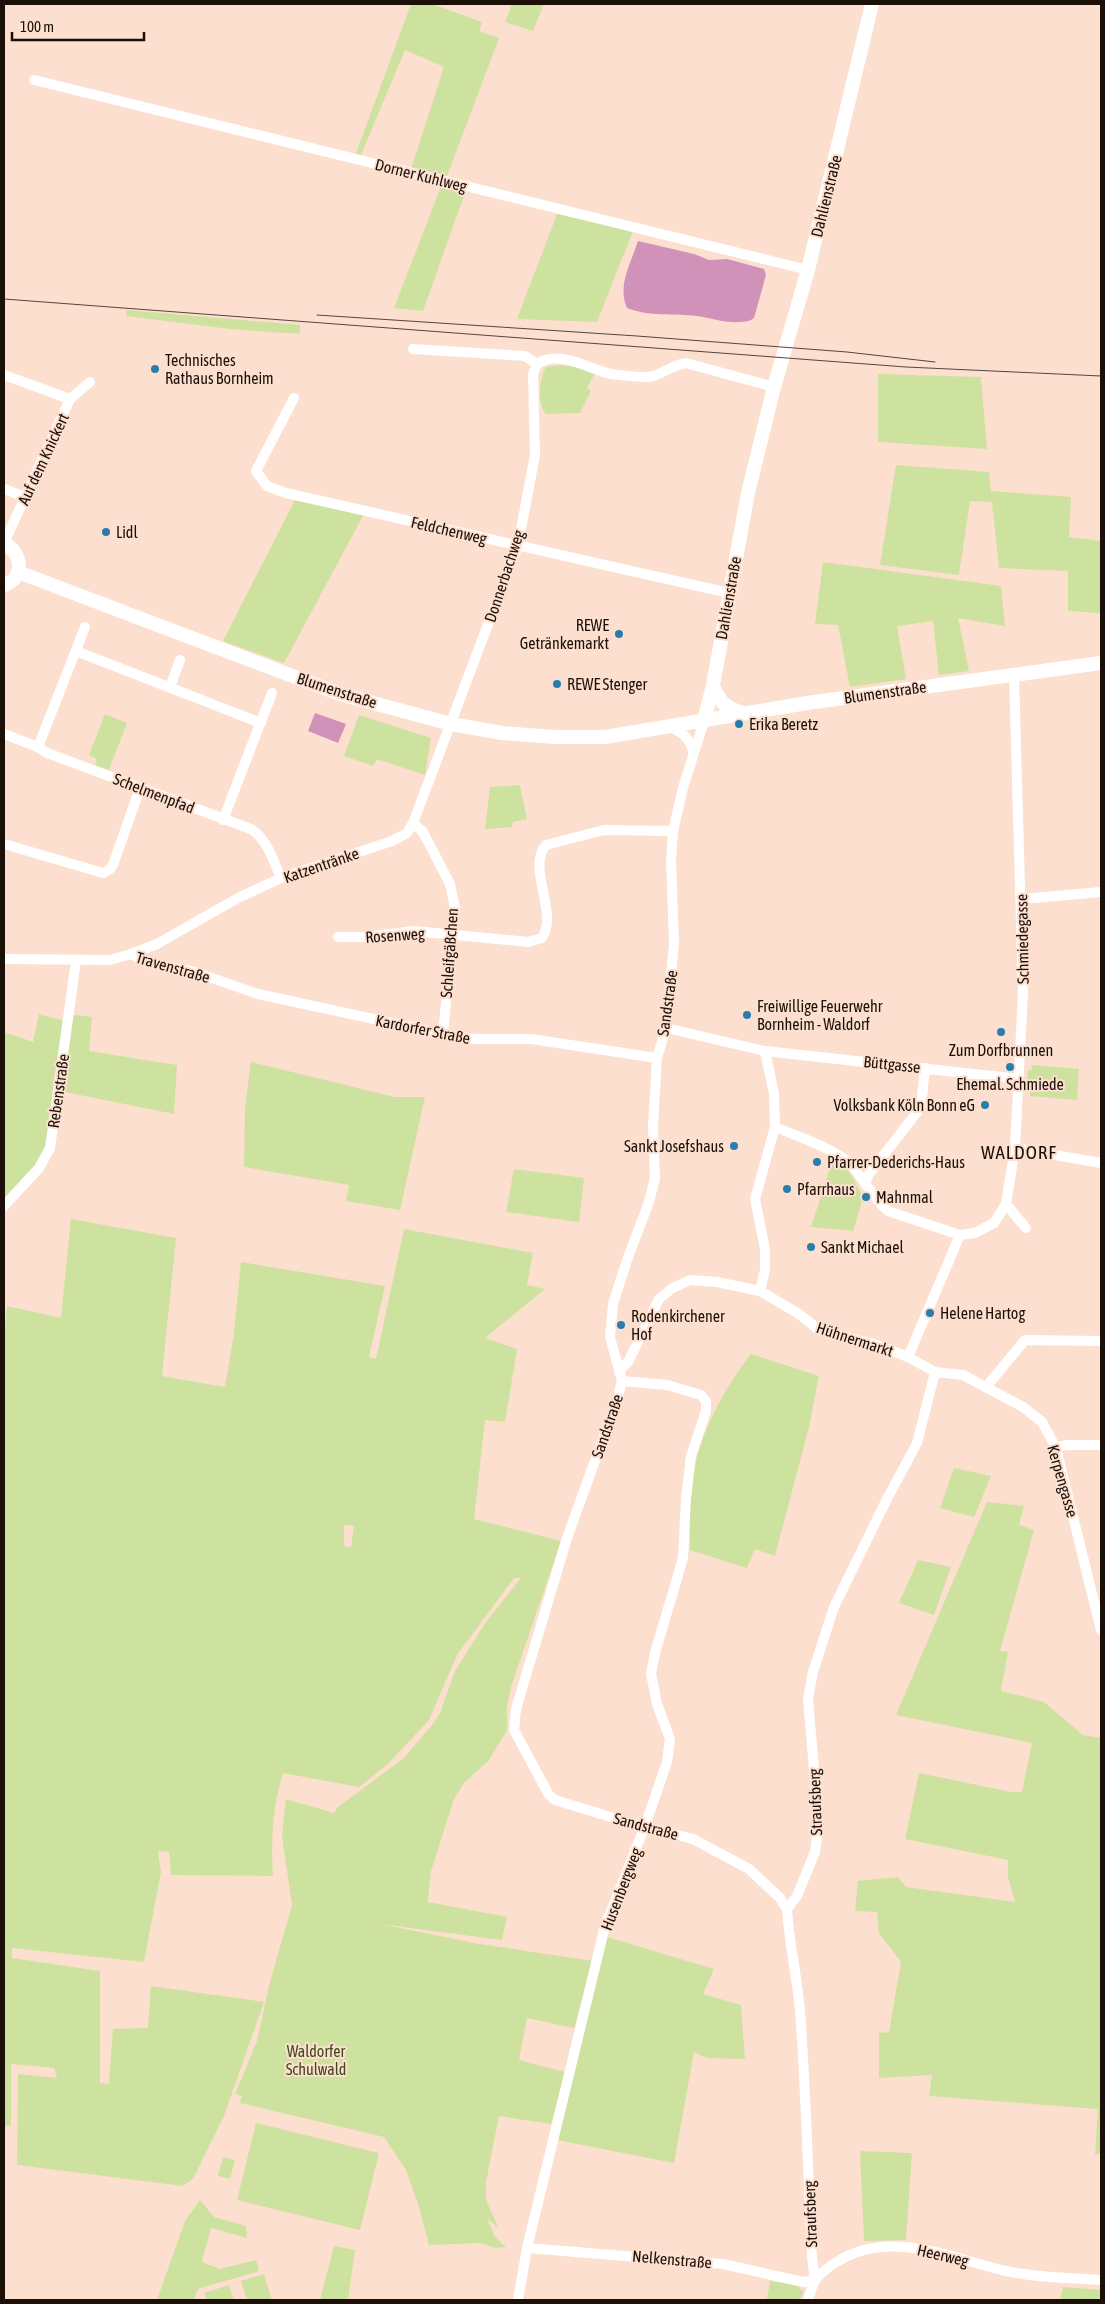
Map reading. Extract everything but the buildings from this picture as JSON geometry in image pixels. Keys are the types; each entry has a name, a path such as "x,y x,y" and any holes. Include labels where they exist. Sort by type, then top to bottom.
{"main road":[{"name":"Dahlienstraße","path":"704,721 713,685 748,493 774,387 808,270 872,4"},
{"path":"4,543 12,547 17,554 20,565 15,578 4,585"},
{"name":"Blumenstraße","path":"18,572 340,694 451,724 502,733 582,738 670,727 744,713 1101,663"},
{"path":"713,685 718,698 729,708 744,713"}],"street":[{"name":"Dorner Kuhlweg","path":"34,80 808,270"},
{"path":"413,349 525,356 537,364 545,359 566,359 613,374 652,377 673,365 686,363 774,387"},
{"name":"Donnerbachweg","path":"451,724 518,545 535,455 533,374 537,364"},
{"path":"4,375 70,399"},
{"name":"Auf dem Knickert","path":"4,543 70,399 90,382"},
{"name":"Feldchenweg","path":"294,398 256,471 267,486 286,493 729,593"},
{"path":"4,490 25,497"},
{"path":"38,747 85,627"},
{"path":"76,650 261,723"},
{"path":"170,687 180,660"},
{"name":"Schmiedegasse","path":"960,1234 975,1233 994,1223 1006,1204 1016,1148 1023,993 1022,899 1014,674"},
{"path":"223,820 272,694"},
{"name":"Sandstraße","path":"704,721 693,751 673,831 671,860 674,943 666,1028 657,1058 653,1126 654,1178 649,1202 613,1304 610,1337 620,1376 618,1397 567,1538 516,1708 514,1730 549,1795 555,1800 693,1839 745,1866 780,1898 787,1909"},
{"name":"Katzentränke","path":"131,954 157,944 238,898 280,878 392,841 407,833 413,823 451,724"},
{"path":"670,727 684,734 690,740 693,751"},
{"name":"Schelmenpfad","path":"4,734 38,747 47,753 259,834 280,878"},
{"path":"4,844 103,873 107,872 113,865 140,788"},
{"name":"Schleifgäßchen","path":"413,823 423,832 450,884 455,908 442,1034"},
{"name":"Rosenweg","path":"338,937 365,937 414,931 528,942 542,938 547,924 539,858 542,849 551,842 604,830 673,831"},
{"path":"1022,899 1101,892"},
{"name":"Travenstraße","path":"4,959 110,960 131,954 148,962 191,971 251,992"},
{"name":"Rebenstraße","path":"4,1206 39,1168 50,1148 76,961"},
{"name":"Kardorfer Straße","path":"251,992 442,1034 474,1039 531,1039 657,1058"},
{"name":"Büttgasse","path":"666,1028 765,1051 1020,1079"},
{"path":"760,1291 765,1270 765,1250 754,1199 775,1127 774,1094 765,1051"},
{"path":"864,1183 921,1107 925,1068"},
{"path":"775,1127 837,1154 848,1162 879,1203 888,1211 960,1234 908,1357"},
{"path":"1016,1148 1101,1163"},
{"path":"1006,1204 1026,1228"},
{"name":"Hühnermarkt","path":"620,1376 659,1299 671,1289 690,1280 717,1282 760,1291 799,1314 819,1330 877,1345 908,1357 935,1372"},
{"path":"986,1387 1025,1340 1101,1341"},
{"name":"Kerpengasse","path":"935,1372 963,1375 1023,1407 1042,1422 1056,1448 1101,1630"},
{"name":"Straufsberg","path":"816,2280 812,2258 799,1998 789,1937 787,1909 797,1896 815,1852 817,1837 817,1804 808,1699 813,1672 834,1607 917,1443 935,1372"},
{"name":"Husenbergweg","path":"518,2300 527,2248 605,1926 645,1826 667,1762 670,1739 657,1704 651,1674 655,1653 683,1558 686,1498 692,1456 706,1411 706,1401 701,1395 667,1385 620,1376"},
{"path":"1056,1448 1066,1445 1101,1445"},
{"name":"Heerweg","path":"808,2300 816,2280 828,2267 851,2254 884,2246 912,2247 1007,2271 1101,2280"},
{"name":"Nelkenstraße","path":"527,2248 723,2264 803,2282 816,2280"}],"green space":[{"path":"411,4 432,4 482,22 479,31 499,38 447,176 411,169 444,67 405,50 360,157 355,156"},
{"path":"512,4 544,4 533,31 505,22"},
{"path":"442,184 466,190 423,311 394,308"},
{"path":"557,214 633,231 597,322 517,319"},
{"path":"127,310 300,325 300,334 230,329 126,316"},
{"path":"560,365 583,368 595,373 587,388 591,391 580,413 546,414 543,410 540,391 544,372 546,367"},
{"path":"878,374 981,377 987,449 878,442"},
{"path":"896,465 989,472 991,491 1071,497 1069,537 1101,541 1101,613 1068,611 1068,571 999,568 992,502 970,501 959,575 880,565"},
{"path":"295,500 364,514 284,663 223,641"},
{"path":"823,562 1001,586 1005,626 958,618 969,671 939,675 933,621 897,626 906,679 850,687 838,625 815,624"},
{"path":"105,714 127,723 109,770 95,765 97,759 89,755"},
{"path":"359,715 431,738 425,775 377,759 373,766 344,756"},
{"path":"520,785 527,819 513,822 512,827 485,829 490,787"},
{"path":"39,1014 65,1021 75,1015 92,1017 89,1051 177,1065 174,1114 60,1091 46,1147 37,1164 4,1199 4,1032 33,1042"},
{"path":"251,1062 395,1097 425,1097 400,1210 346,1201 349,1185 244,1167 245,1107"},
{"path":"1032,1065 1079,1069 1077,1100 1030,1096 1030,1090 1026,1089 1028,1070 1032,1070"},
{"path":"832,1162 849,1171 863,1197 853,1231 811,1227"},
{"path":"514,1169 584,1178 579,1222 506,1212"},
{"name":"Waldorfer Schulwald","path":"71,1219 176,1238 162,1376 225,1387 234,1333 241,1262 385,1286 369,1357 376,1359 404,1229 533,1253 527,1285 545,1289 485,1338 517,1349 505,1422 485,1420 474,1519 561,1541 511,1687 507,1707 507,1730 489,1760 464,1783 454,1799 431,1871 428,1899 428,1902 507,1917 502,1940 380,1924 480,1944 593,1961 574,2028 527,2018 519,2060 565,2072 551,2124 499,2116 486,2182 486,2200 499,2229 487,2218 495,2237 506,2247 496,2248 480,2243 429,2245 419,2207 406,2170 384,2137 240,2103 242,2096 235,2094 257,2041 270,1982 292,1905 282,1836 286,1799 334,1813 338,1807 404,1758 440,1713 455,1671 486,1622 521,1578 514,1578 457,1655 429,1720 388,1764 359,1787 283,1773 273,1824 273,1876 171,1875 169,1852 158,1851 161,1872 144,1962 12,1948 12,1958 100,1971 100,2083 109,2084 113,2029 148,2028 151,1986 264,2002 224,2116 193,2179 183,2186 17,2165 18,2074 57,2078 54,2068 11,2064 11,2126 4,2126 4,1339 7,1306 61,1318","holes":["344,1525 354,1526 351,1547 344,1546"]},
{"path":"751,1354 819,1376 809,1427 775,1556 755,1549 747,1568 690,1550 690,1501 696,1461 709,1423 728,1387"},
{"path":"954,1468 991,1476 974,1517 940,1508"},
{"path":"987,1502 1024,1506 1019,1525 1034,1530 1000,1651 1008,1652 1001,1691 1044,1702 1083,1735 1101,1738 1101,2154 1095,2154 1098,2109 929,2096 932,2075 879,2078 879,2033 889,2032 901,1962 879,1933 877,1912 855,1911 858,1881 898,1877 906,1887 1015,1902 1008,1877 1008,1860 905,1839 919,1773 1011,1792 1022,1792 1032,1743 896,1715"},
{"path":"918,1560 951,1567 934,1615 899,1603"},
{"path":"607,1937 714,1969 703,1994 741,2005 745,2059 707,2058 694,2052 674,2163 557,2140"},
{"path":"256,2123 379,2153 360,2230 237,2200"},
{"path":"860,2151 912,2153 906,2240 864,2241"},
{"path":"223,2157 235,2160 230,2179 218,2176"},
{"path":"200,2200 214,2217 246,2226 247,2238 211,2228 202,2262 220,2269 256,2260 259,2271 198,2289 194,2300 157,2300 185,2221"},
{"path":"334,2246 355,2250 348,2300 320,2300"},
{"path":"264,2274 272,2300 247,2300 241,2281"},
{"path":"770,2281 800,2285 799,2289 804,2291 799,2300 767,2300"},
{"path":"229,2285 234,2300 207,2300 204,2293"},
{"path":"1063,2287 1101,2290 1101,2300 1060,2300"}],"shaded area":[{"path":"638,241 694,254 709,260 727,259 764,269 766,275 754,318 745,322 728,322 688,315 644,313 627,308 624,300 624,283"},
{"path":"315,713 346,724 338,743 308,731"}],"tram line":[{"path":"4,299 906,367 1101,376"},
{"path":"317,315 637,336 847,352 935,362"}],"place":[{"name":"Technisches Rathaus Bornheim","path":"155,369"},
{"name":"Lidl","path":"106,532"},
{"name":"REWE Getränkemarkt","path":"619,634"},
{"name":"REWE Stenger","path":"557,684"},
{"name":"Erika Beretz","path":"739,724"},
{"name":"Freiwillige Feuerwehr Bornheim - Waldorf","path":"747,1015"},
{"name":"Zum Dorfbrunnen","path":"1001,1032"},
{"name":"Ehemal. Schmiede","path":"1010,1067"},
{"name":"Volksbank Köln Bonn eG","path":"985,1105"},
{"name":"Sankt Josefshaus","path":"734,1146"},
{"name":"Pfarrer-Dederichs-Haus","path":"817,1162"},
{"name":"Pfarrhaus","path":"787,1189"},
{"name":"Mahnmal","path":"866,1197"},
{"name":"Sankt Michael","path":"811,1247"},
{"name":"Helene Hartog","path":"930,1313"},
{"name":"Rodenkirchener Hof","path":"621,1325"}],"district":[{"name":"WALDORF","path":"1019,1152"}]}
